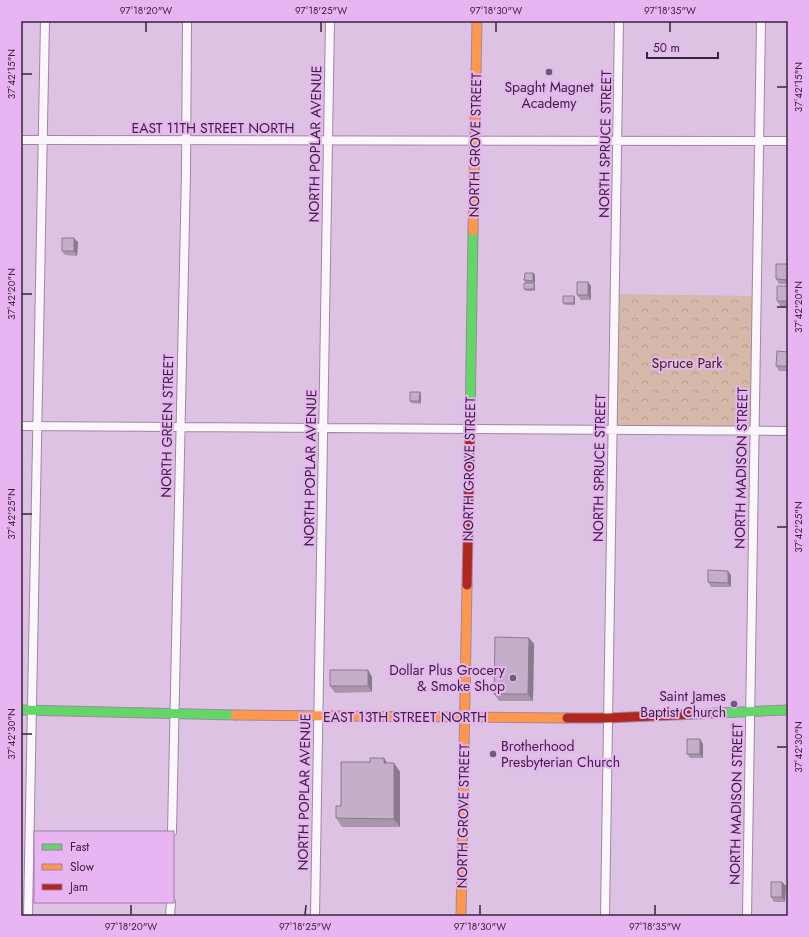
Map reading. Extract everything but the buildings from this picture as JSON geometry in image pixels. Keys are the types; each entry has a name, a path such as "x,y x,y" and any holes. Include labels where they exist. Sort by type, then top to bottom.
{"street":[{"path":"28,916 45,21"},
{"name":"NORTH GREEN STREET","path":"172,831 179,427 186,141 187,21"},
{"name":"NORTH POPLAR AVENUE","path":"315,916 330,21"},
{"name":"NORTH GROVE STREET","path":"461,916 477,21"},
{"name":"NORTH SPRUCE STREET","path":"605,916 619,21"},
{"name":"NORTH MADISON STREET","path":"747,916 762,21"},
{"name":"EAST 11TH STREET NORTH","path":"21,140 788,141"},
{"path":"21,426 788,431"},
{"name":"EAST 13TH STREET NORTH","path":"21,710 174,716 608,718 788,710"},
{"path":"170,916 171,903"}],"green space":[{"name":"Spruce Park","path":"615,294 756,296 754,431 612,430"}],"traffic: fast":[{"path":"470,424 473,231"},
{"path":"21,710 235,715"},
{"path":"718,713 788,710"}],"traffic: slow":[{"path":"473,231 477,21"},
{"path":"461,916 467,585"},
{"path":"235,715 567,718"}],"traffic: jam":[{"path":"467,585 470,424"},
{"path":"567,718 608,718 718,713"}],"place":[{"name":"Spaght Magnet Academy","path":"549,72"},
{"name":"Dollar Plus Grocery & Smoke Shop","path":"513,678"},
{"name":"Saint James Baptist Church","path":"734,704"},
{"name":"Brotherhood Presbyterian Church","path":"493,754"}]}
